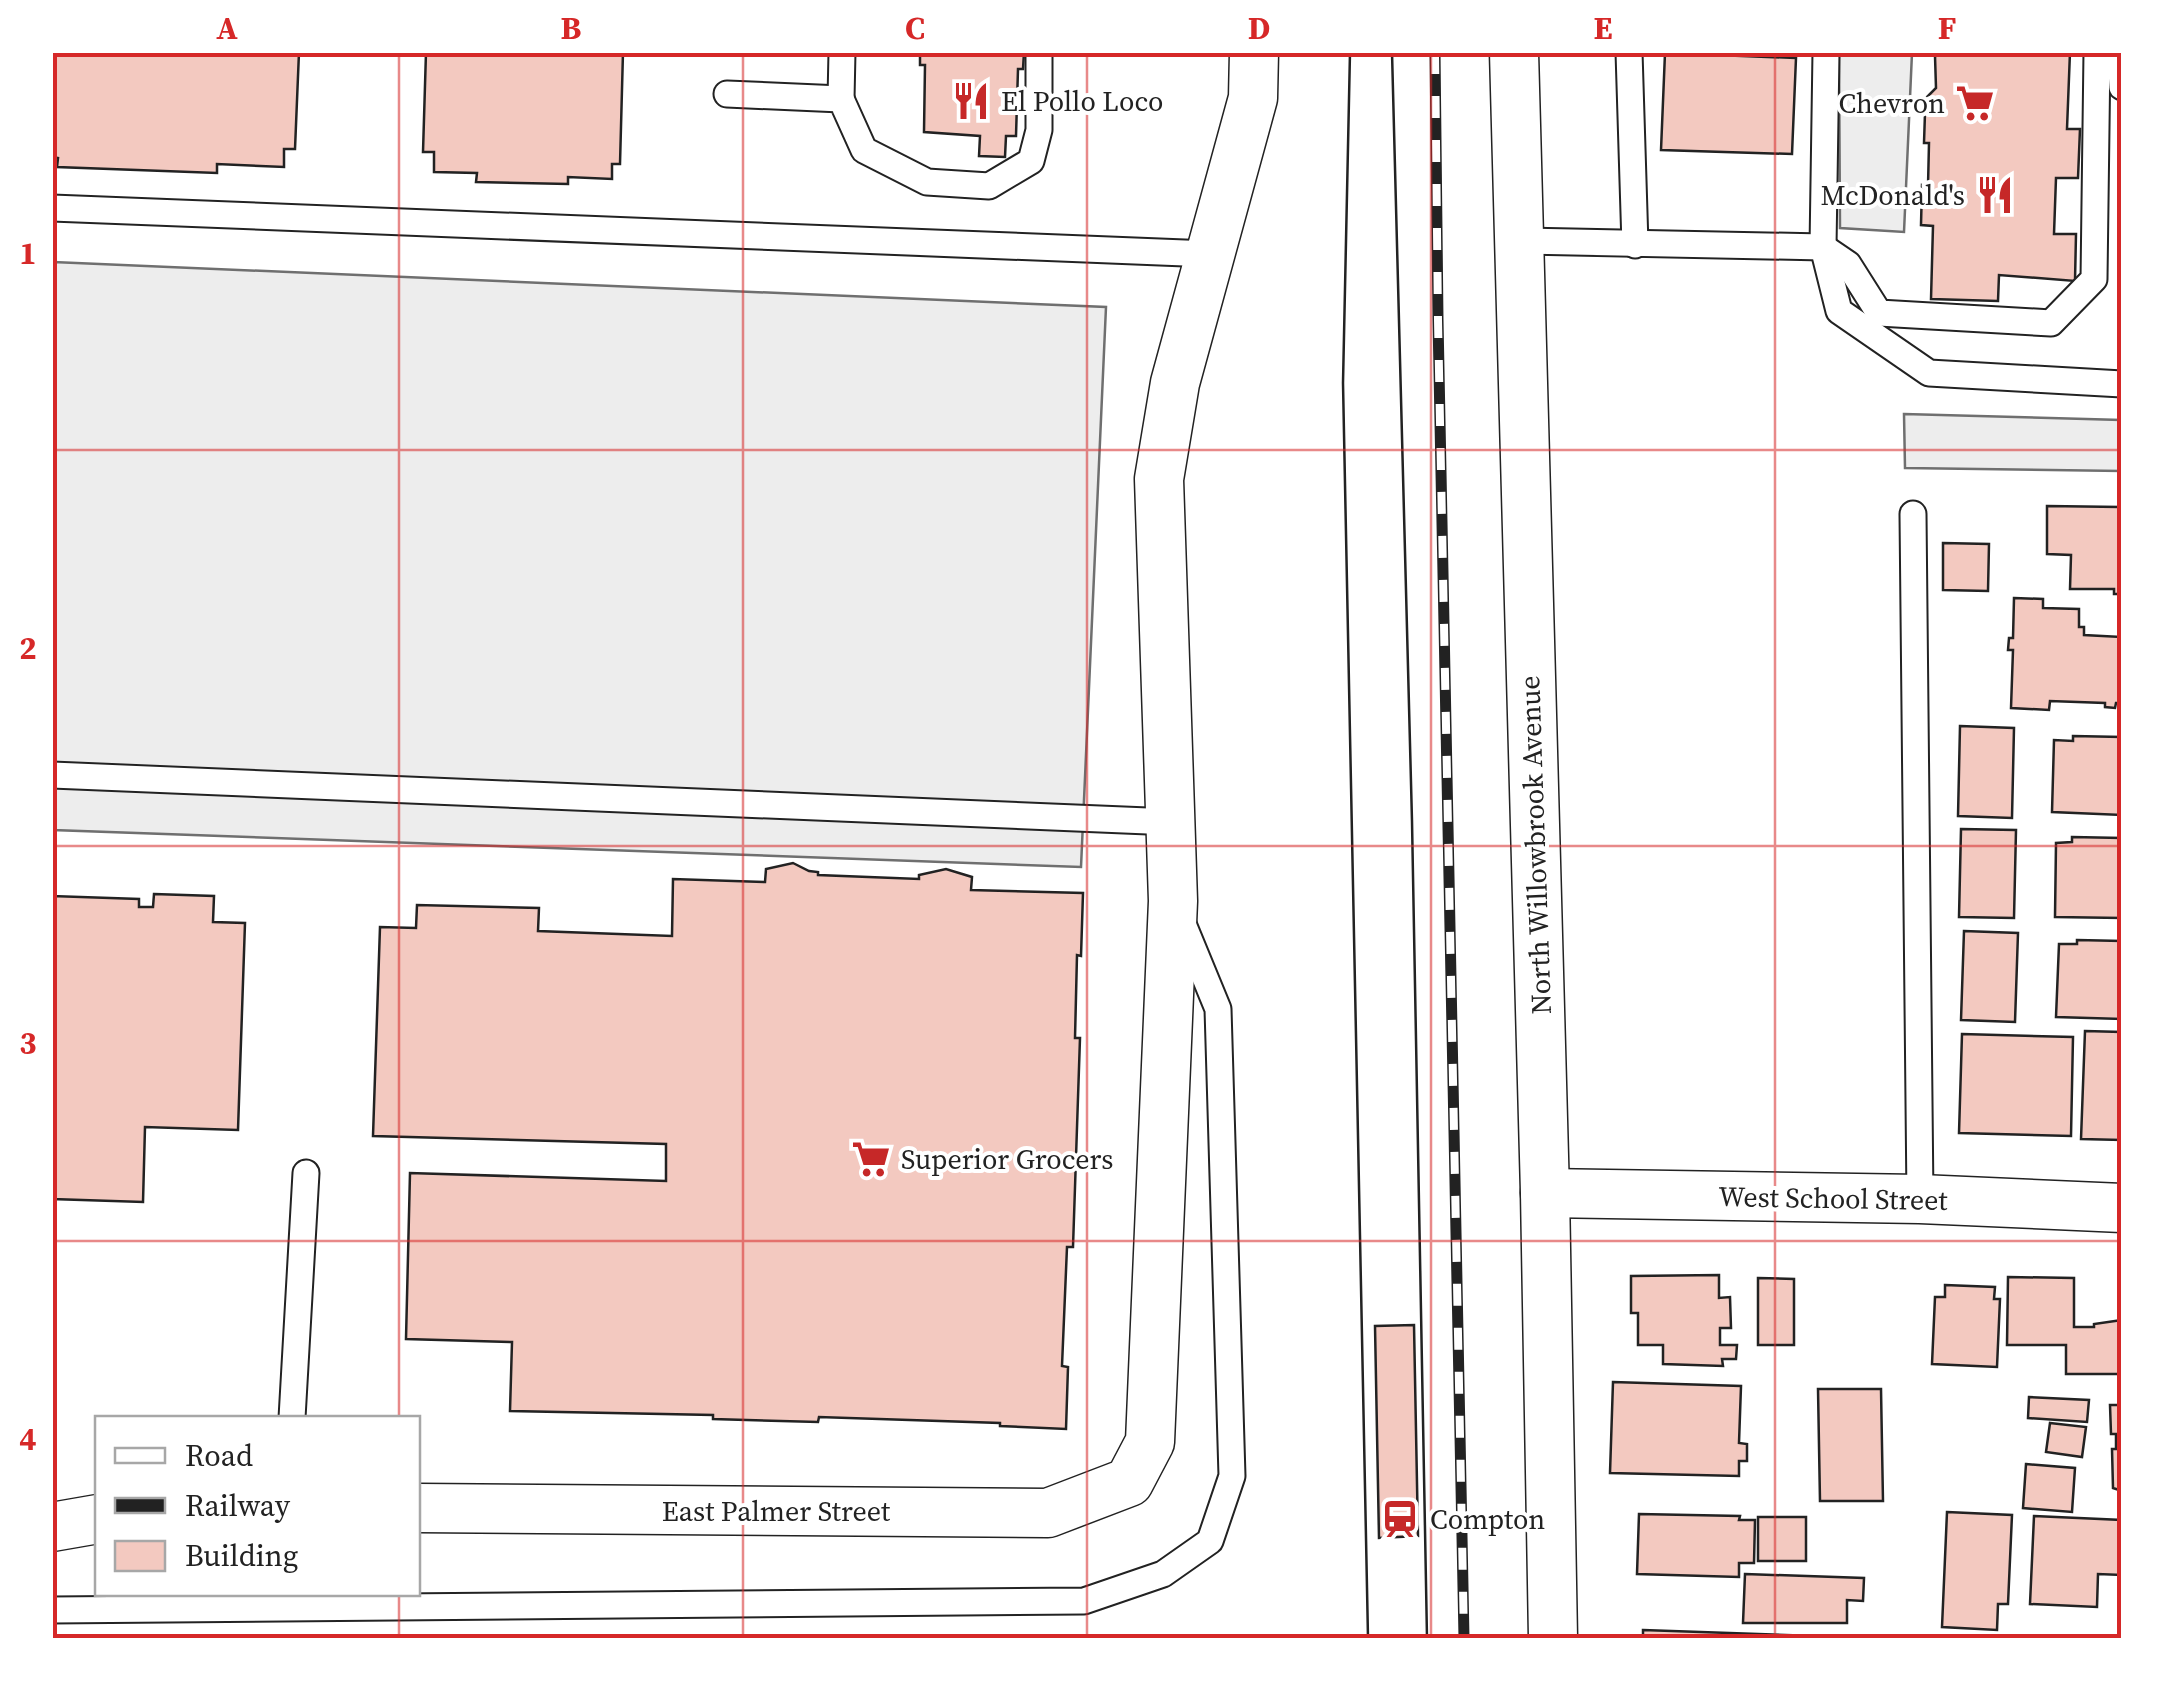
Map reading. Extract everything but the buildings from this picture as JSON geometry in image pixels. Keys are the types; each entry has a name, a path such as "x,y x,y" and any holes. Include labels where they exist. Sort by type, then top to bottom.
{"street":[{"path":"1173,901 1159,479 1175,383 1253,98 1254,52"},
{"name":"North Willowbrook Avenue","path":"1514,52 1553,1638"},
{"name":"East Palmer Street","path":"420,1508 1048,1513 1129,1482 1150,1442 1173,901"},
{"name":"West School Street","path":"1545,1192 2122,1208"},
{"path":"52,1527 95,1519"}],"lane":[{"path":"842,52 841,98 864,150 927,182 988,186 1031,161 1039,130 1039,52"},
{"path":"1629,52 1635,245"},
{"path":"1826,52 1823,247 1839,311 1929,374 2122,384"},
{"path":"1518,241 1823,247 1848,264 1879,313 2051,324 2094,280 2098,52"},
{"path":"2120,52 2122,87"},
{"path":"727,94 841,98"},
{"path":"52,208 1210,254"},
{"path":"1914,514 1920,1200"},
{"path":"52,774 1172,822"},
{"path":"52,1610 1084,1601 1163,1574 1210,1541 1232,1476 1218,1009 1173,901"},
{"path":"292,1416 306,1173"}],"shaded area":[{"path":"1839,53 1912,53 1904,232 1840,228"},
{"path":"53,262 1106,307 1081,867 53,830"},
{"path":"1904,414 2121,420 2121,471 1905,468"}],"tram line":[{"path":"1350,52 1343,383 1368,1638"},
{"path":"1392,52 1412,821 1427,1638"}],"railway":[{"path":"1435,52 1464,1638"}],"place":[{"name":"El Pollo Loco","path":"971,101"},
{"name":"Chevron","path":"1975,103"},
{"name":"McDonald's","path":"1995,195"},
{"name":"Superior Grocers","path":"871,1159"},
{"name":"Compton","path":"1400,1519"}]}
